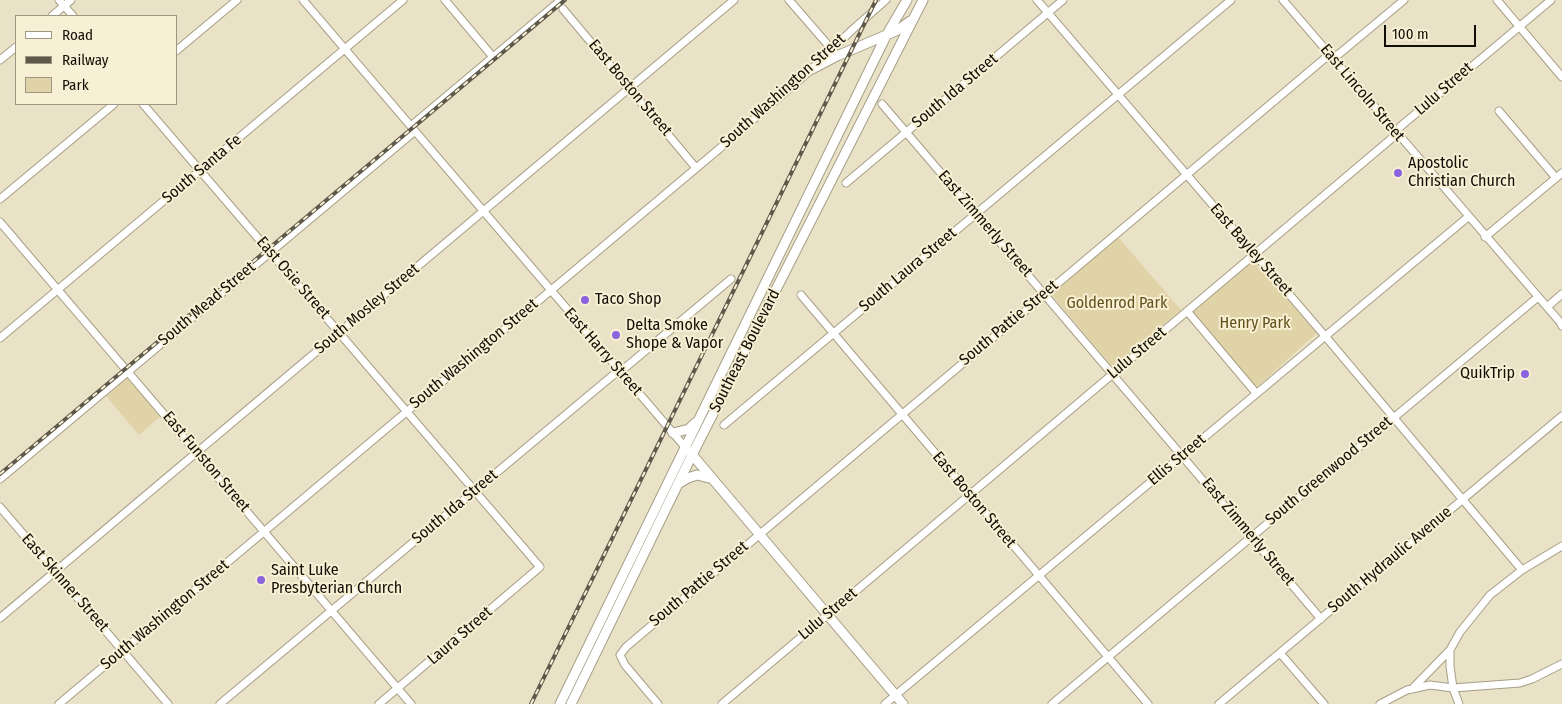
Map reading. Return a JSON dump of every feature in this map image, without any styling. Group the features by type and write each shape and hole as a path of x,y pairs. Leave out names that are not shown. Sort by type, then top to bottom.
{"main road":[{"name":"Southeast Boulevard","path":"560,704 886,36 907,0"},
{"name":"Southeast Boulevard","path":"571,704 692,455 923,0"},
{"path":"812,69 834,53 886,36 914,18"},
{"path":"673,433 689,429 699,419"},
{"name":"East Harry Street","path":"685,447 903,704"},
{"path":"678,484 688,478 697,476 713,480"}],"street":[{"path":"53,15 62,3 71,0"},
{"path":"178,49 237,0"},
{"name":"East Harry Street","path":"303,0 685,447"},
{"name":"South Santa Fe","path":"0,338 403,0"},
{"path":"445,0 493,57"},
{"name":"South Mosley Street","path":"0,618 734,0"},
{"path":"789,0 834,53"},
{"name":"South Washington Street","path":"834,53 869,14 886,0"},
{"name":"East Bayley Street","path":"1037,0 1325,336 1522,570"},
{"name":"South Ida Street","path":"846,183 1064,0"},
{"name":"South Laura Street","path":"724,425 1231,0"},
{"name":"East Lincoln Street","path":"1283,0 1561,324"},
{"name":"South Pattie Street","path":"658,704 625,665 620,655 626,647 1324,59 1339,54 1404,0"},
{"path":"1497,0 1562,77"},
{"name":"Lulu Street","path":"722,704 1186,311 1255,255 1391,139 1402,125 1551,0"},
{"name":"South Mead Street","path":"0,478 270,252 558,1"},
{"path":"62,3 72,15"},
{"name":"East Boston Street","path":"563,9 696,168"},
{"path":"0,60 15,48"},
{"name":"South Washington Street","path":"59,704 812,69"},
{"name":"East Zimmerly Street","path":"882,104 1320,619"},
{"path":"0,199 113,105"},
{"name":"East Osie Street","path":"144,105 540,567"},
{"path":"1486,237 1559,175 1498,111"},
{"name":"Ellis Street","path":"885,704 1468,216"},
{"name":"East Funston Street","path":"0,222 411,704"},
{"name":"South Ida Street","path":"220,704 731,279"},
{"path":"1547,307 1562,294"},
{"name":"East Boston Street","path":"801,295 1148,704"},
{"name":"South Greenwood Street","path":"1052,704 1538,297"},
{"path":"1186,311 1256,393"},
{"name":"South Hydraulic Avenue","path":"1219,704 1562,416"},
{"name":"East Skinner Street","path":"0,507 168,704"},
{"path":"1412,689 1450,650 1460,632 1490,595 1522,570 1562,546"},
{"name":"Laura Street","path":"380,704 540,567"},
{"path":"1450,650 1453,688 1460,704"},
{"path":"1280,653 1324,704"},
{"path":"1380,704 1402,692 1430,686 1453,688 1520,682 1532,679 1562,664"}],"green space":[{"name":"Goldenrod Park","path":"1118,237 1181,310 1114,366 1111,365 1052,295 1052,292"},
{"name":"Henry Park","path":"1253,261 1316,332 1259,385 1255,386 1193,312"},
{"path":"128,377 161,416 139,435 106,396"}],"railway":[{"path":"0,474 565,0"},
{"path":"531,704 876,0"}],"place":[{"name":"Apostolic Christian Church","path":"1398,173"},
{"name":"Taco Shop","path":"585,300"},
{"name":"Delta Smoke Shope & Vapor","path":"616,335"},
{"name":"QuikTrip","path":"1525,374"},
{"name":"Saint Luke Presbyterian Church","path":"261,580"}]}
